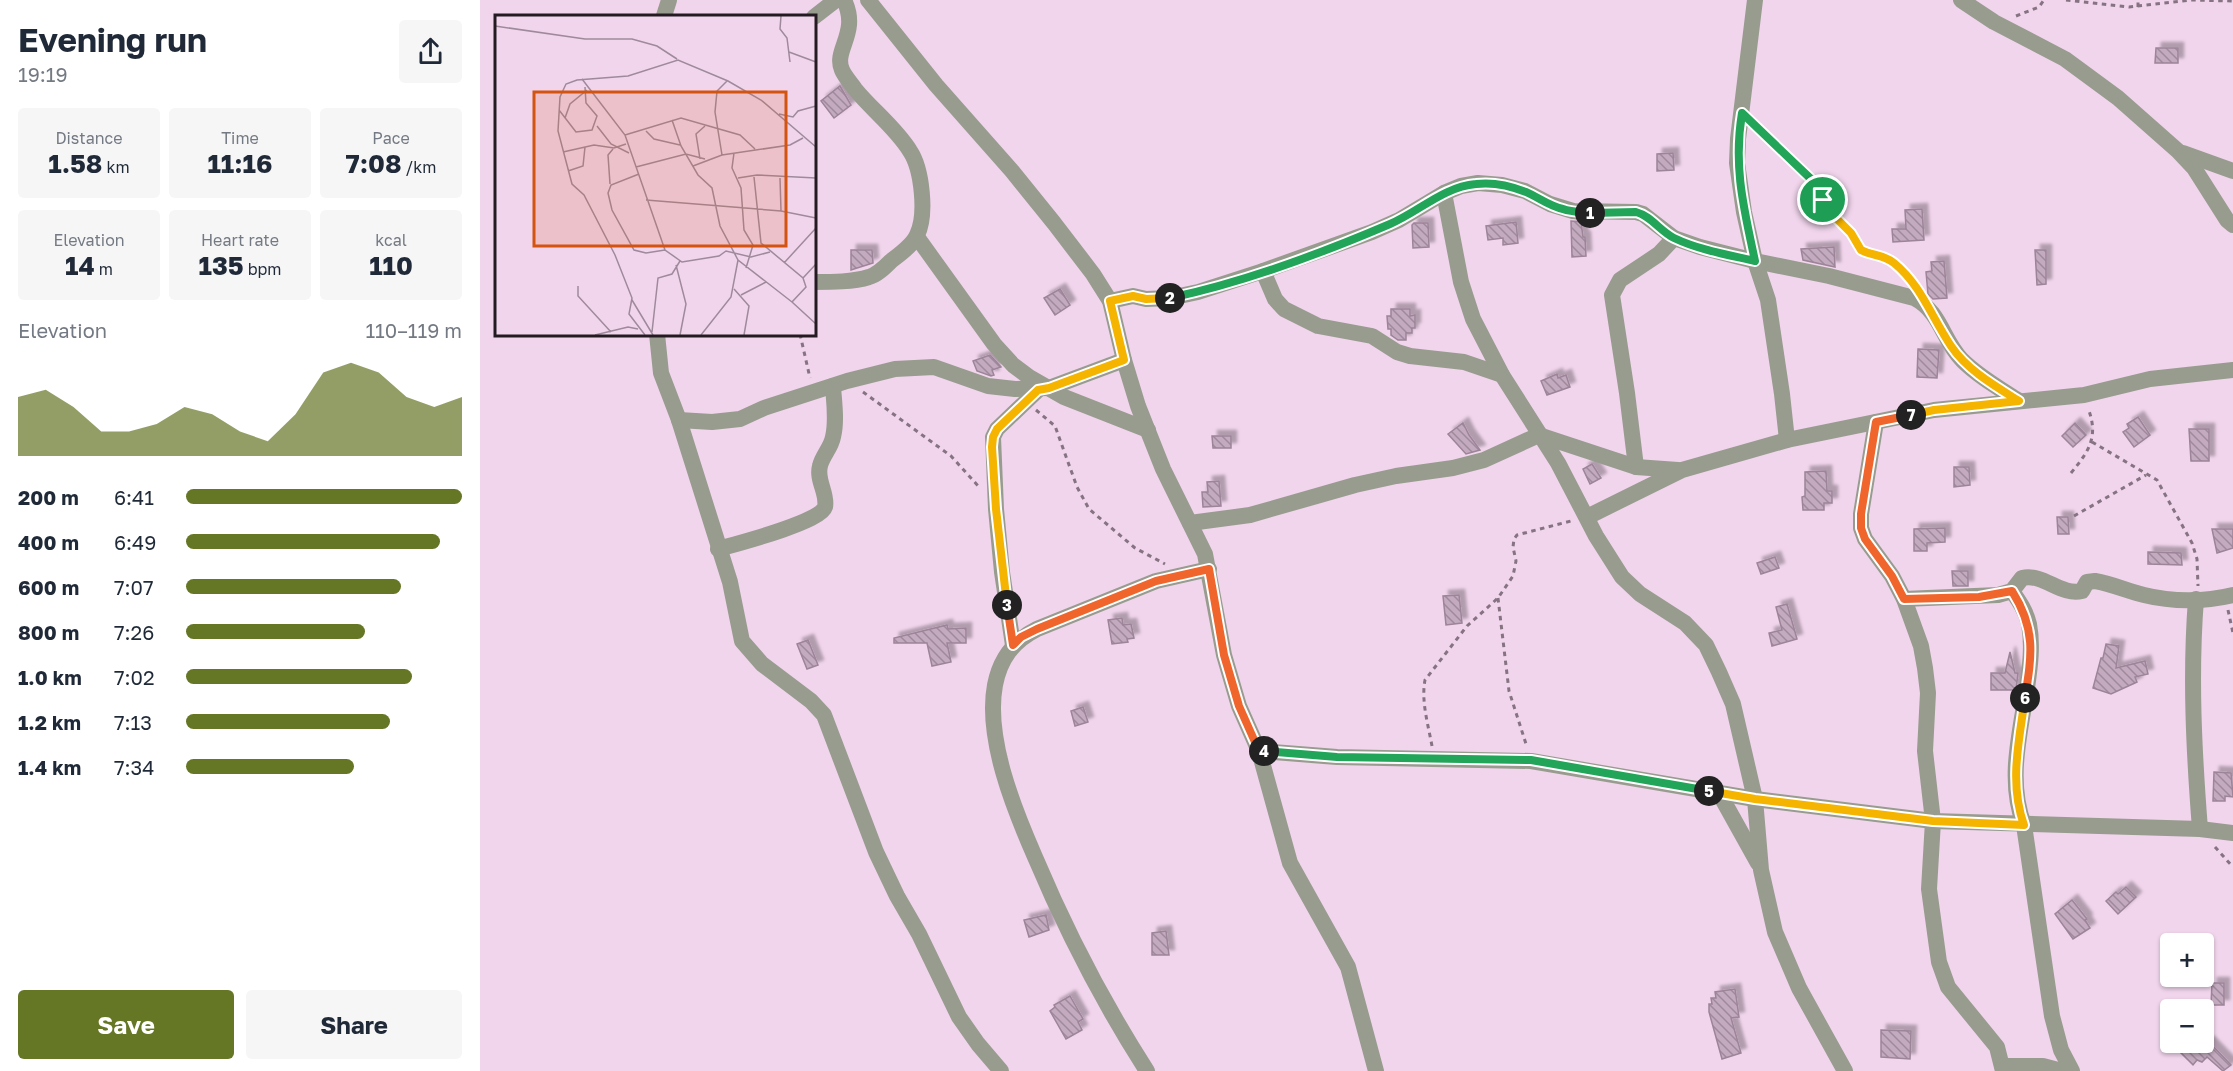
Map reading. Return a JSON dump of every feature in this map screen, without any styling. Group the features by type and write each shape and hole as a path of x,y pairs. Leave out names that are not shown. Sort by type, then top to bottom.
{"street":[{"path":"664,15 669,0"},
{"path":"815,15 836,0"},
{"path":"816,282 871,277 885,268 917,237 921,218 918,167 910,150 843,74 841,67 843,51 850,24 844,0"},
{"path":"868,0 936,86 1012,171 1054,223 1093,274 1110,301 1124,360 1148,430 1163,469 1205,554 1224,655 1239,706 1259,751 1290,863 1348,967 1376,1071"},
{"path":"1755,0 1738,139 1738,174 1755,261 1768,300 1786,440"},
{"path":"1961,0 1994,22 2065,59 2118,98 2178,150 2194,168 2227,220 2233,225"},
{"path":"2178,150 2233,171"},
{"path":"1110,301 1133,296 1146,299 1170,298 1197,292 1263,271 1399,220 1444,193 1478,183 1502,185 1525,191 1561,209 1589,213 1636,212 1643,214 1674,238 1700,247 1914,298 1926,304 1963,361 2019,401"},
{"path":"1444,193 1461,282 1473,319 1502,375 1558,463 1596,536 1622,577 1640,594 1685,624 1706,645 1733,704 1755,799 1761,870 1775,932 1799,988 1845,1071"},
{"path":"917,237 942,275 994,344 1013,365 1043,389 1148,430"},
{"path":"1636,467 1612,295 1620,280 1659,254 1674,238"},
{"path":"1263,271 1275,299 1284,309 1318,326 1372,336 1397,352 1410,356 1464,362 1502,375"},
{"path":"657,336 661,373 679,420 730,582 742,641 762,664 811,701 824,715 876,852 897,896 919,934 960,1017 978,1044 1001,1071"},
{"path":"1013,645 1002,572 993,437 997,429 1025,402 1043,389 1124,360"},
{"path":"679,420 729,421 840,383 895,369 934,368 950,371 988,386 1043,389"},
{"path":"1587,517 1682,470 1786,440 1934,410 2084,395 2150,379 2233,370"},
{"path":"718,549 789,528 820,514 825,508 819,469 833,436 840,383"},
{"path":"1876,422 1861,514 1861,528 1865,539 1892,576 1904,599 1921,646 1928,693 1925,751 1933,821 1929,889 1940,962 1948,987 1997,1047 2003,1069 2043,1066 2062,1071"},
{"path":"1190,523 1250,515 1355,485 1396,476 1453,468 1484,460 1539,435 1636,467 1682,470"},
{"path":"1147,1071 1090,977 1061,918 1020,823 1004,777 996,735 993,704 995,685 1002,662 1021,637 1156,581 1209,569"},
{"path":"1904,599 1979,597 2012,591 2022,578 2033,577 2070,591 2082,591 2088,582 2095,581 2145,595 2171,599 2230,596"},
{"path":"2012,591 2029,624 2031,647 2015,768 2018,809 2024,825 2052,1016 2061,1050 2072,1071"},
{"path":"2196,599 2193,699 2200,829"},
{"path":"1259,751 1337,757 1531,760 1755,799 1933,821 2200,829 2233,833"},
{"path":"1719,793 1761,870"}],"path":[{"path":"1994,22 2026,14 2039,7 2044,0"},
{"path":"2066,0 2106,6 2138,7 2191,0 2233,1"},
{"path":"2138,0 2138,7"},
{"path":"1742,113 1811,179 1831,213 1851,233 1858,247 1864,252 1880,255 1893,262 1911,279 1926,304"},
{"path":"800,336 810,376 809,394"},
{"path":"840,383 951,456 996,509"},
{"path":"2071,473 2092,442 2094,422 2084,395"},
{"path":"1025,402 1056,426 1077,487 1089,509 1135,548 1183,574"},
{"path":"2092,442 2157,480 2192,543 2197,559 2199,579 2196,599"},
{"path":"2074,516 2146,475"},
{"path":"1435,758 1424,703 1425,680 1467,626 1498,597 1516,570 1513,547 1517,535 1587,517"},
{"path":"2230,596 2233,633"},
{"path":"1498,597 1509,691 1531,760"},
{"path":"2200,829 2233,867"}],"building":[{"path":"2156,48 2178,48 2178,63 2155,63"},
{"path":"840,86 851,105 834,118 821,101"},
{"path":"1673,153 1674,170 1657,171 1657,154"},
{"path":"1922,209 1924,240 1893,242 1892,229 1906,229 1905,210"},
{"path":"1571,221 1581,222 1586,256 1572,257"},
{"path":"1516,222 1518,243 1503,245 1503,238 1488,240 1486,226"},
{"path":"1428,223 1429,247 1413,248 1412,225"},
{"path":"1834,247 1835,267 1803,260 1801,249"},
{"path":"851,250 872,250 873,263 851,270"},
{"path":"2035,250 2046,250 2046,284 2037,285"},
{"path":"1944,261 1947,298 1933,299 1928,294 1926,272 1932,271 1931,262"},
{"path":"1060,289 1070,305 1055,315 1044,298"},
{"path":"1391,309 1410,309 1410,316 1415,315 1415,328 1412,328 1412,333 1406,333 1406,340 1398,340 1391,335 1391,329 1388,329 1387,316 1391,316"},
{"path":"1918,349 1939,350 1937,378 1917,377"},
{"path":"990,355 1001,367 992,370 994,375 991,376 977,371 973,361"},
{"path":"1557,374 1558,378 1566,375 1570,387 1547,395 1541,381"},
{"path":"2138,417 2150,435 2134,447 2123,432 2129,428 2127,424"},
{"path":"1463,423 1480,450 1466,454 1448,434"},
{"path":"2075,423 2086,435 2073,447 2062,436"},
{"path":"2189,429 2209,429 2209,461 2191,461"},
{"path":"1212,436 1231,436 1231,448 1213,448"},
{"path":"1592,464 1601,478 1590,484 1583,469"},
{"path":"1954,467 1969,467 1970,485 1954,487"},
{"path":"1826,471 1827,491 1832,491 1832,503 1824,503 1824,510 1803,510 1805,472"},
{"path":"1219,481 1221,506 1203,507 1202,492 1208,492 1207,482"},
{"path":"2057,517 2068,517 2069,534 2058,534"},
{"path":"1945,528 1945,542 1927,543 1927,551 1914,551 1914,529"},
{"path":"2212,529 2233,529 2233,548 2217,553"},
{"path":"2148,552 2181,553 2182,565 2148,564"},
{"path":"1775,557 1779,568 1761,574 1757,563"},
{"path":"1952,571 1968,571 1968,586 1953,586"},
{"path":"1459,595 1462,623 1446,625 1443,596"},
{"path":"1787,604 1797,639 1772,646 1769,633 1782,630 1776,607"},
{"path":"1122,618 1123,625 1131,624 1134,638 1127,639 1128,642 1112,644 1108,620"},
{"path":"947,625 948,629 966,628 966,643 947,643 951,662 932,666 927,643 894,643 894,638"},
{"path":"808,640 818,665 807,669 797,644"},
{"path":"2106,644 2119,646 2116,668 2145,661 2148,674 2135,677 2137,682 2111,694 2093,688"},
{"path":"2010,652 2015,673 2018,673 2016,690 1991,690 1991,673 2005,673"},
{"path":"1083,707 1088,722 1075,726 1071,711"},
{"path":"2214,772 2231,773 2233,797 2225,796 2225,801 2213,801"},
{"path":"2126,887 2136,897 2118,914 2106,901"},
{"path":"2072,900 2087,919 2085,920 2090,928 2073,939 2055,914"},
{"path":"1046,915 1049,930 1029,937 1024,920"},
{"path":"1166,931 1169,955 1152,955 1152,933"},
{"path":"2214,983 2224,983 2224,1005 2214,1005 2214,999 2211,999"},
{"path":"1735,989 1739,1017 1731,1018 1741,1053 1722,1059 1709,1012 1709,1004 1712,1004 1711,998 1716,998 1715,992"},
{"path":"1070,996 1083,1019 1078,1022 1082,1030 1066,1039 1050,1011 1055,1007 1054,1005"},
{"path":"1881,1030 1911,1031 1910,1059 1881,1057"},
{"path":"2214,1047 2231,1065 2223,1071 2207,1057 2202,1062 2197,1060 2193,1065 2181,1053 2214,1053"}],"route":[{"path":"1742,113 1811,179 1823,200 1831,213 1851,233 1861,250 1880,255 1893,262 1911,279 1963,361 2019,401 1934,410 1876,422 1861,514 1861,528 1865,539 1892,576 1904,599 1979,597 2012,591 2023,609 2029,624 2031,647 2015,778 2018,809 2024,825 1933,821 1755,799 1531,760 1337,757 1259,751 1239,706 1224,655 1209,569 1156,581 1037,629 1021,637 1013,645 1002,572 993,437 997,429 1038,390 1124,360 1110,301 1127,296 1146,299 1170,298 1263,271 1372,232 1399,220 1444,193 1461,186 1478,183 1502,185 1525,191 1561,209 1589,213 1636,212 1643,214 1674,238 1755,261 1739,186 1737,163 1742,113"}]}
